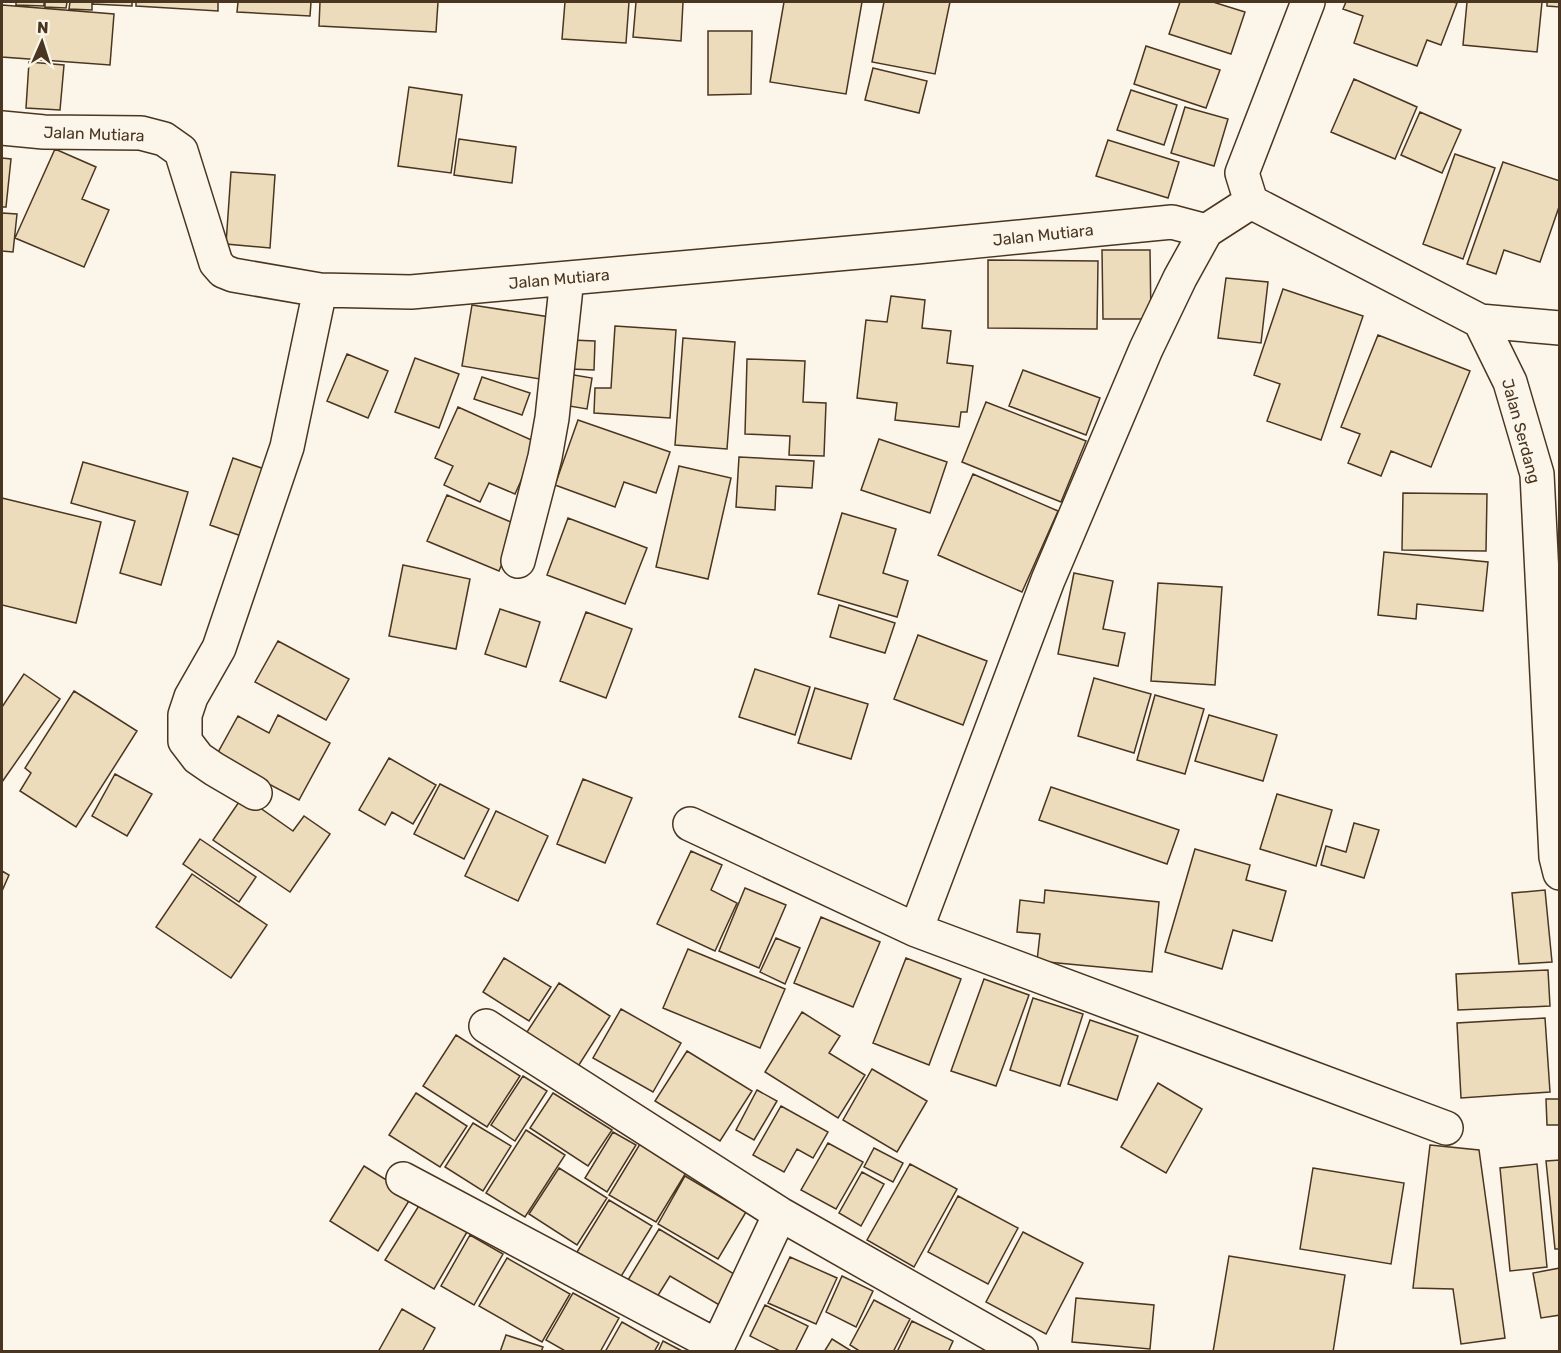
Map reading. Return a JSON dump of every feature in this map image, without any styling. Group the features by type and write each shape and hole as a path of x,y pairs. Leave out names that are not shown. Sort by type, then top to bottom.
{"street":[{"path":"1308,2 1242,173 1251,202 1480,321 1560,328"},
{"name":"Jalan Mutiara","path":"2,128 44,132 141,134 164,139 180,151 216,263 223,271 233,275 320,290 411,292 916,248 1172,222 1206,231"},
{"path":"916,930 1048,580 1146,349 1179,278 1206,231 1251,202"},
{"path":"518,561 545,456 552,418 567,278"},
{"path":"255,792 214,770 198,758 185,741 185,715 191,697 219,648 287,447 320,290"},
{"name":"Jalan Serdang","path":"1480,321 1510,382 1537,474 1558,862"},
{"path":"690,824 916,930 1446,1128"},
{"path":"486,1026 780,1214 1021,1351"},
{"path":"403,1179 716,1349 780,1214"}],"building":[{"path":"16,2 44,2 44,6 16,5"},
{"path":"45,2 67,2 66,8 45,7"},
{"path":"70,2 92,2 92,10 69,9"},
{"path":"93,2 132,2 132,6 93,4"},
{"path":"136,2 218,2 218,11 136,6"},
{"path":"238,2 311,2 310,16 237,12"},
{"path":"320,2 438,2 436,32 319,26"},
{"path":"565,2 629,2 626,43 562,39"},
{"path":"636,2 683,2 681,41 633,37"},
{"path":"784,2 862,2 846,94 770,82"},
{"path":"884,2 950,2 935,74 872,62"},
{"path":"1180,2 1213,2 1245,12 1231,54 1169,34"},
{"path":"1346,2 1457,3 1441,45 1427,40 1417,66 1354,43 1363,16 1343,9"},
{"path":"1467,2 1542,2 1537,52 1463,45"},
{"path":"1547,2 1560,2 1560,7 1547,6"},
{"path":"2,5 114,14 110,65 2,57"},
{"path":"708,31 752,31 751,94 708,95"},
{"path":"1146,46 1220,70 1206,108 1134,84"},
{"path":"29,62 64,65 60,110 26,108"},
{"path":"873,68 927,81 919,113 865,100"},
{"path":"1354,79 1417,107 1395,159 1331,132"},
{"path":"409,87 462,95 451,173 398,166"},
{"path":"1131,90 1177,105 1164,145 1117,130"},
{"path":"1185,107 1228,119 1214,166 1171,153"},
{"path":"1420,112 1461,130 1442,173 1401,155"},
{"path":"459,139 516,147 512,183 454,175"},
{"path":"1108,140 1179,162 1168,198 1096,176"},
{"path":"55,149 96,167 82,199 109,210 84,267 15,238"},
{"path":"1455,154 1495,168 1463,259 1423,244"},
{"path":"2,158 11,159 6,207 2,207"},
{"path":"1503,162 1560,181 1560,204 1540,262 1504,250 1496,274 1467,264"},
{"path":"231,172 275,175 270,248 226,244"},
{"path":"2,213 17,214 13,252 2,251"},
{"path":"1102,250 1150,250 1151,319 1103,319"},
{"path":"988,260 1098,261 1097,329 988,328"},
{"path":"1226,278 1268,282 1261,343 1218,338"},
{"path":"1283,289 1363,316 1321,440 1267,421 1280,384 1254,375"},
{"path":"891,296 925,300 922,328 951,331 947,363 973,366 967,412 961,412 959,427 895,420 897,403 857,398 866,320 887,322"},
{"path":"472,305 556,318 546,380 462,366"},
{"path":"615,326 676,330 670,418 594,413 595,388 611,388"},
{"path":"1378,335 1470,371 1431,467 1391,451 1381,476 1348,463 1360,434 1341,427"},
{"path":"683,338 735,342 727,449 675,445"},
{"path":"571,340 595,341 594,370 571,369"},
{"path":"347,354 388,371 368,418 327,401"},
{"path":"415,358 459,374 439,428 395,412"},
{"path":"747,359 805,361 803,402 826,403 824,456 789,455 790,436 745,434"},
{"path":"1023,370 1100,398 1086,435 1009,406"},
{"path":"568,374 592,378 587,409 563,405"},
{"path":"482,377 530,393 522,415 474,399"},
{"path":"986,402 1086,441 1061,502 962,462"},
{"path":"458,407 538,443 515,494 489,483 480,502 444,485 453,466 435,458"},
{"path":"578,420 670,452 656,493 624,482 615,507 555,485"},
{"path":"879,439 947,462 930,513 861,490"},
{"path":"739,457 814,461 812,488 776,486 775,510 736,507"},
{"path":"233,458 270,471 247,538 210,525"},
{"path":"83,462 188,492 161,585 120,573 135,521 71,503"},
{"path":"679,466 731,478 708,579 656,567"},
{"path":"973,474 1058,511 1022,592 938,555"},
{"path":"1403,493 1487,494 1486,551 1402,550"},
{"path":"447,495 518,525 499,571 427,541"},
{"path":"2,498 101,522 76,623 2,605"},
{"path":"842,513 896,529 883,573 908,581 897,617 818,594"},
{"path":"568,518 647,548 625,604 547,575"},
{"path":"1384,552 1488,562 1483,611 1417,604 1416,619 1378,615"},
{"path":"403,565 470,579 456,649 389,636"},
{"path":"1074,573 1113,581 1103,629 1125,633 1118,666 1058,654"},
{"path":"1158,583 1222,587 1215,685 1151,681"},
{"path":"839,605 895,623 885,653 830,637"},
{"path":"500,609 540,622 526,667 485,654"},
{"path":"586,612 632,629 606,698 560,681"},
{"path":"918,635 987,661 963,725 894,699"},
{"path":"278,641 349,679 326,720 255,682"},
{"path":"755,669 810,687 795,735 739,717"},
{"path":"24,674 60,699 2,782 2,707"},
{"path":"1094,678 1151,694 1134,753 1078,736"},
{"path":"815,688 868,704 851,759 798,743"},
{"path":"74,691 137,731 76,827 20,791 31,773 25,768"},
{"path":"1155,695 1204,709 1185,774 1137,760"},
{"path":"278,715 330,743 299,800 216,756 238,716 269,733"},
{"path":"1209,715 1277,735 1263,781 1195,761"},
{"path":"389,758 436,785 413,824 392,812 385,825 359,810"},
{"path":"115,774 152,794 127,836 92,816"},
{"path":"583,779 632,798 605,863 557,844"},
{"path":"440,784 489,809 464,859 414,834"},
{"path":"1051,787 1179,830 1167,864 1039,820"},
{"path":"1277,794 1332,810 1316,866 1260,849"},
{"path":"243,796 293,831 304,816 330,834 290,892 213,840"},
{"path":"496,811 548,836 518,901 465,876"},
{"path":"1354,823 1379,830 1364,878 1321,865 1326,846 1346,852"},
{"path":"200,839 256,877 239,902 183,864"},
{"path":"1195,849 1250,865 1246,880 1286,891 1272,941 1233,930 1222,969 1165,952"},
{"path":"691,851 722,865 711,890 737,903 715,951 657,924"},
{"path":"2,871 9,875 2,891"},
{"path":"192,874 267,925 231,978 156,927"},
{"path":"745,888 786,905 759,968 719,951"},
{"path":"1045,890 1159,902 1152,972 1037,961 1040,934 1017,932 1020,900 1044,903"},
{"path":"1545,890 1552,962 1519,964 1512,893"},
{"path":"821,917 880,942 853,1007 794,983"},
{"path":"776,938 800,948 785,984 760,972"},
{"path":"688,949 785,989 760,1048 663,1008"},
{"path":"504,958 551,987 529,1021 483,992"},
{"path":"906,958 961,979 929,1065 873,1043"},
{"path":"1548,970 1550,1006 1458,1010 1456,974"},
{"path":"984,979 1029,995 996,1086 951,1071"},
{"path":"559,983 610,1016 577,1068 525,1035"},
{"path":"1033,998 1083,1014 1060,1086 1010,1070"},
{"path":"621,1009 681,1043 653,1092 593,1058"},
{"path":"802,1012 840,1036 829,1053 865,1075 838,1118 765,1072"},
{"path":"1545,1018 1550,1092 1461,1098 1457,1023"},
{"path":"1090,1020 1138,1036 1117,1100 1068,1084"},
{"path":"456,1035 520,1076 487,1127 423,1086"},
{"path":"687,1051 752,1091 720,1141 655,1101"},
{"path":"872,1069 927,1101 897,1152 843,1120"},
{"path":"523,1076 547,1091 515,1141 491,1125"},
{"path":"1158,1083 1202,1109 1166,1173 1121,1147"},
{"path":"757,1090 777,1101 754,1140 736,1130"},
{"path":"416,1093 467,1126 440,1167 389,1135"},
{"path":"553,1093 612,1130 588,1166 530,1128"},
{"path":"1546,1099 1560,1099 1560,1125 1547,1125"},
{"path":"781,1106 828,1132 813,1158 797,1149 784,1172 753,1155"},
{"path":"473,1123 511,1146 483,1191 445,1167"},
{"path":"526,1130 565,1155 525,1217 486,1193"},
{"path":"613,1132 636,1145 607,1192 585,1178"},
{"path":"828,1143 863,1162 836,1209 801,1190"},
{"path":"640,1144 687,1171 656,1222 609,1195"},
{"path":"1430,1145 1479,1150 1505,1338 1461,1344 1453,1289 1413,1288"},
{"path":"874,1148 903,1163 893,1182 864,1167"},
{"path":"1560,1160 1560,1249 1555,1249 1546,1161"},
{"path":"910,1164 957,1189 914,1267 867,1240"},
{"path":"1537,1164 1547,1267 1510,1271 1500,1168"},
{"path":"364,1166 412,1196 378,1251 330,1221"},
{"path":"559,1168 607,1198 577,1245 529,1214"},
{"path":"1313,1168 1404,1183 1391,1264 1300,1249"},
{"path":"862,1172 884,1184 861,1226 839,1213"},
{"path":"685,1176 746,1212 718,1259 658,1224"},
{"path":"958,1196 1018,1228 988,1284 928,1252"},
{"path":"609,1200 652,1226 620,1278 577,1252"},
{"path":"420,1204 467,1232 434,1289 385,1260"},
{"path":"659,1229 739,1277 721,1306 670,1276 657,1297 628,1280"},
{"path":"1023,1232 1083,1263 1046,1334 986,1302"},
{"path":"470,1235 503,1254 474,1305 441,1286"},
{"path":"1229,1256 1345,1275 1333,1352 1213,1352"},
{"path":"790,1257 837,1278 816,1324 768,1303"},
{"path":"507,1258 570,1294 542,1342 479,1306"},
{"path":"1560,1268 1560,1315 1541,1318 1533,1273"},
{"path":"842,1276 873,1291 856,1327 826,1312"},
{"path":"573,1293 619,1318 600,1352 567,1352 546,1340"},
{"path":"1076,1298 1154,1305 1150,1349 1072,1342"},
{"path":"874,1300 910,1319 893,1352 861,1352 850,1345"},
{"path":"765,1305 808,1326 795,1352 782,1352 750,1336"},
{"path":"402,1309 435,1328 422,1352 378,1352"},
{"path":"912,1321 953,1341 948,1352 897,1352"},
{"path":"622,1322 659,1343 654,1352 605,1352"},
{"path":"506,1335 543,1347 541,1352 500,1352"},
{"path":"832,1339 853,1352 824,1352"},
{"path":"663,1341 684,1352 658,1352"}]}
